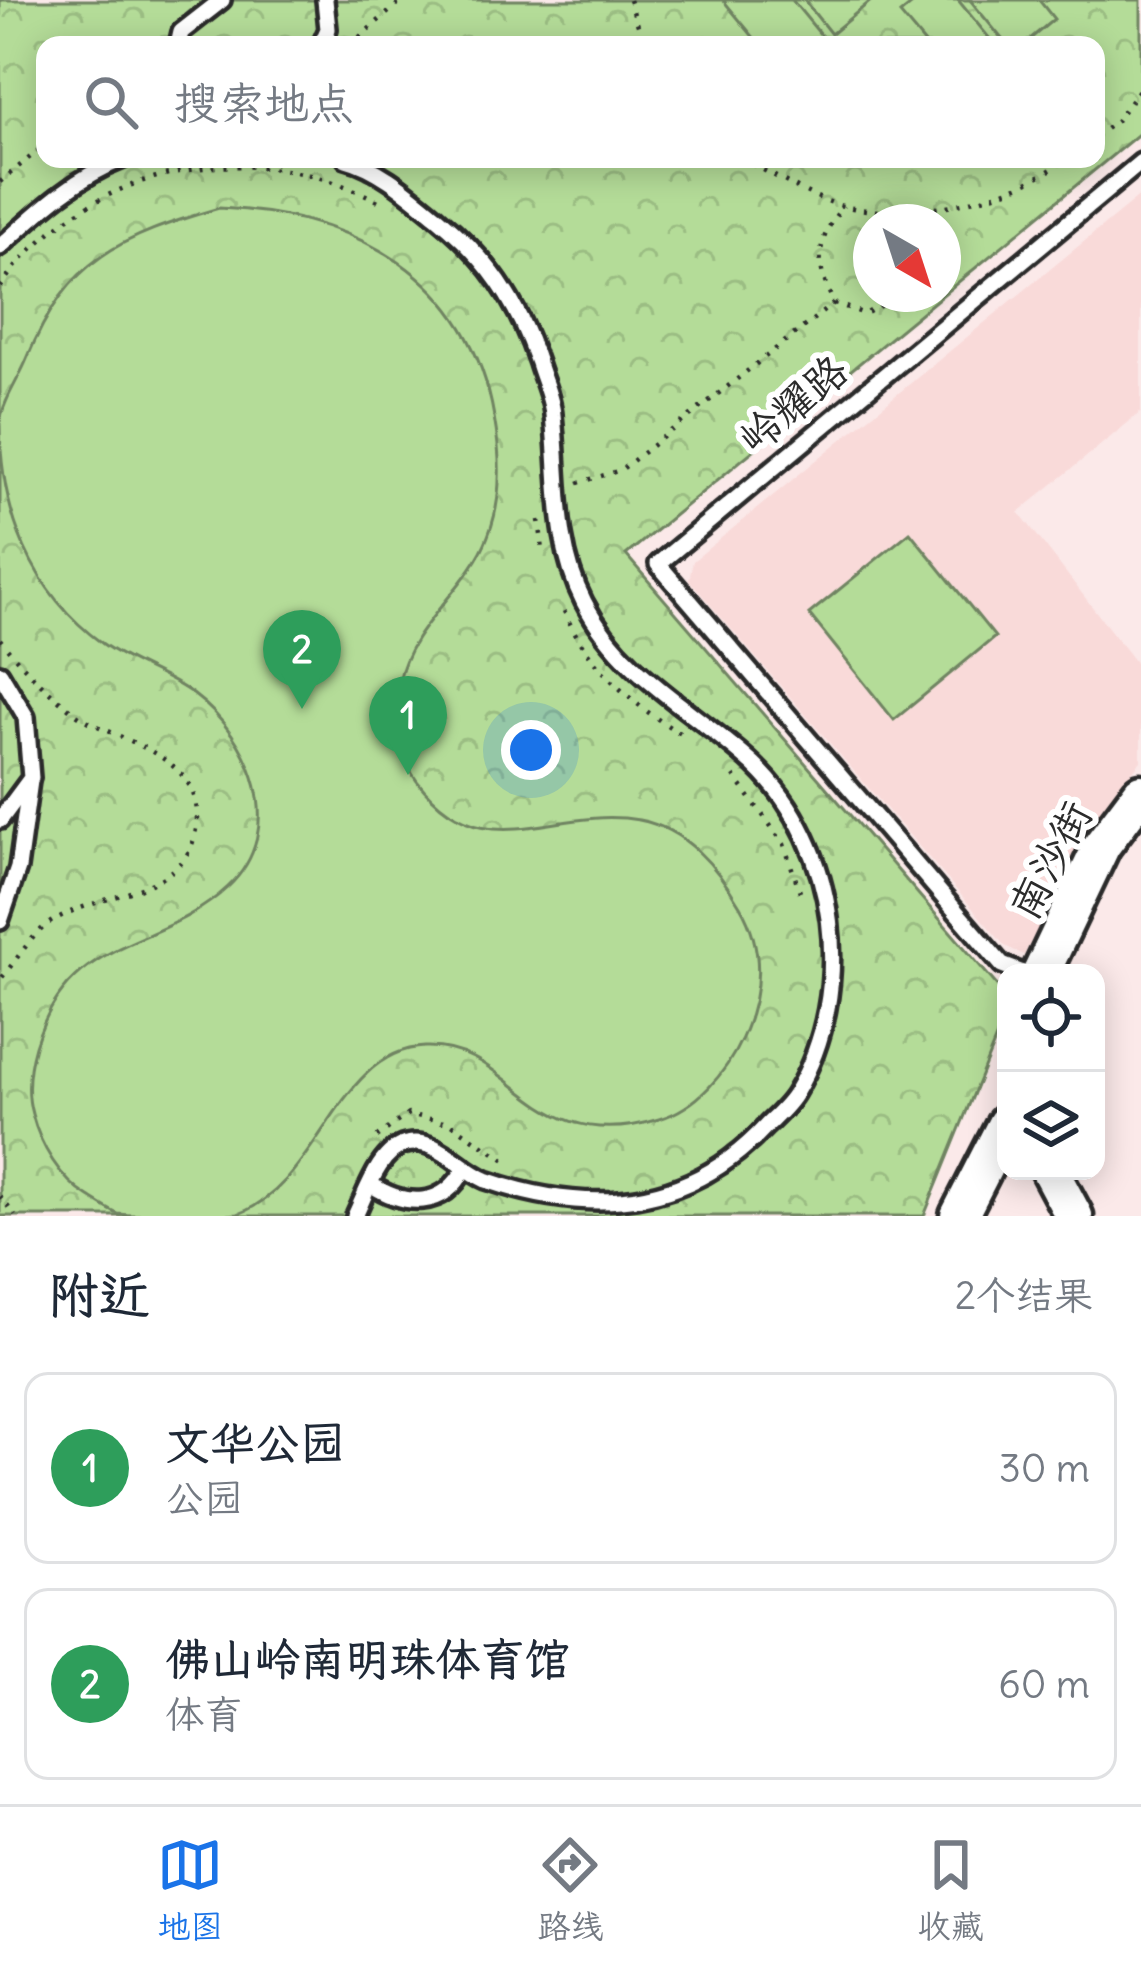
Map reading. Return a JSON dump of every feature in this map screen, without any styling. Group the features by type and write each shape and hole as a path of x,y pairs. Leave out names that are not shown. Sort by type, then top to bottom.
{"street":[{"name":"南沙街","path":"1046,964 1102,845 1141,793"},
{"path":"959,1216 997,1142"},
{"path":"1055,1180 1074,1216"}],"lane":[{"path":"181,36 222,0"},
{"path":"325,0 325,36"},
{"name":"岭耀路","path":"1001,964 658,564 1141,162"},
{"path":"0,248 42,208 101,168"},
{"path":"355,1216 384,1160 401,1145 428,1143 465,1168 548,1202 600,1207 676,1195 741,1153 796,1094 826,1018 833,934 802,831 776,787 651,686 584,602 555,486 553,411 521,312 482,253 400,187 363,168"},
{"path":"0,673 26,717 31,778 19,868 0,921"},
{"path":"0,820 31,778"},
{"path":"370,1184 404,1202 424,1202 445,1192 465,1168"}],"path":[{"path":"361,36 403,0"},
{"path":"629,0 642,36"},
{"path":"1105,129 1141,87"},
{"path":"0,182 36,152"},
{"path":"0,287 38,244 99,198 148,178 212,168"},
{"path":"296,168 384,203"},
{"path":"761,168 853,207"},
{"path":"946,204 976,201 1056,168"},
{"path":"834,303 817,256 823,232 843,206"},
{"path":"555,486 621,470 834,303"},
{"path":"834,303 853,310"},
{"path":"539,518 545,557"},
{"path":"560,598 585,650 623,693 690,740"},
{"path":"0,639 75,713 151,747 182,778 197,822 193,847 170,875 47,924 0,980"},
{"path":"727,768 784,844 805,907"},
{"path":"374,1143 408,1114 430,1116 521,1168"},
{"path":"0,1196 15,1216"}],"shaded area":[{"path":"1141,195 1141,412 1019,512 1141,670 1141,761 1095,819 1024,955 1005,946 689,580 693,561"}],"green space":[{"path":"0,0 1141,0 1141,132 1105,162 1105,36 36,36 36,168 1097,168 961,280 961,204 853,204 853,312 922,312 626,555 997,986 997,1036 924,1216 0,1216"},
{"path":"723,0 792,0 822,36 753,36"},
{"path":"804,0 872,0 831,34"},
{"path":"917,0 958,0 988,36 918,36 900,14"},
{"path":"970,0 1039,0 1054,19 1034,36 1000,36"},
{"path":"219,208 316,223 359,239 432,290 460,325 481,367 494,417 498,492 493,522 479,555 405,662 397,707 401,746 417,781 442,807 468,822 520,828 577,820 639,820 686,841 721,877 754,938 758,971 754,1004 728,1064 698,1098 673,1114 616,1127 581,1124 552,1113 482,1063 456,1051 425,1047 395,1054 370,1070 289,1176 266,1198 238,1214 118,1214 79,1190 60,1171 40,1138 29,1080 35,1046 51,1009 70,982 93,963 201,908 228,887 257,839 259,812 246,759 214,713 183,687 103,644 78,623 39,575 6,487 0,422 43,325 80,274 126,242"},
{"path":"910,532 995,637 894,720 809,614"}],"place":[{"name":"佛山岭南明珠体育馆","path":"302,709"},
{"name":"文华公园","path":"408,775"}]}
